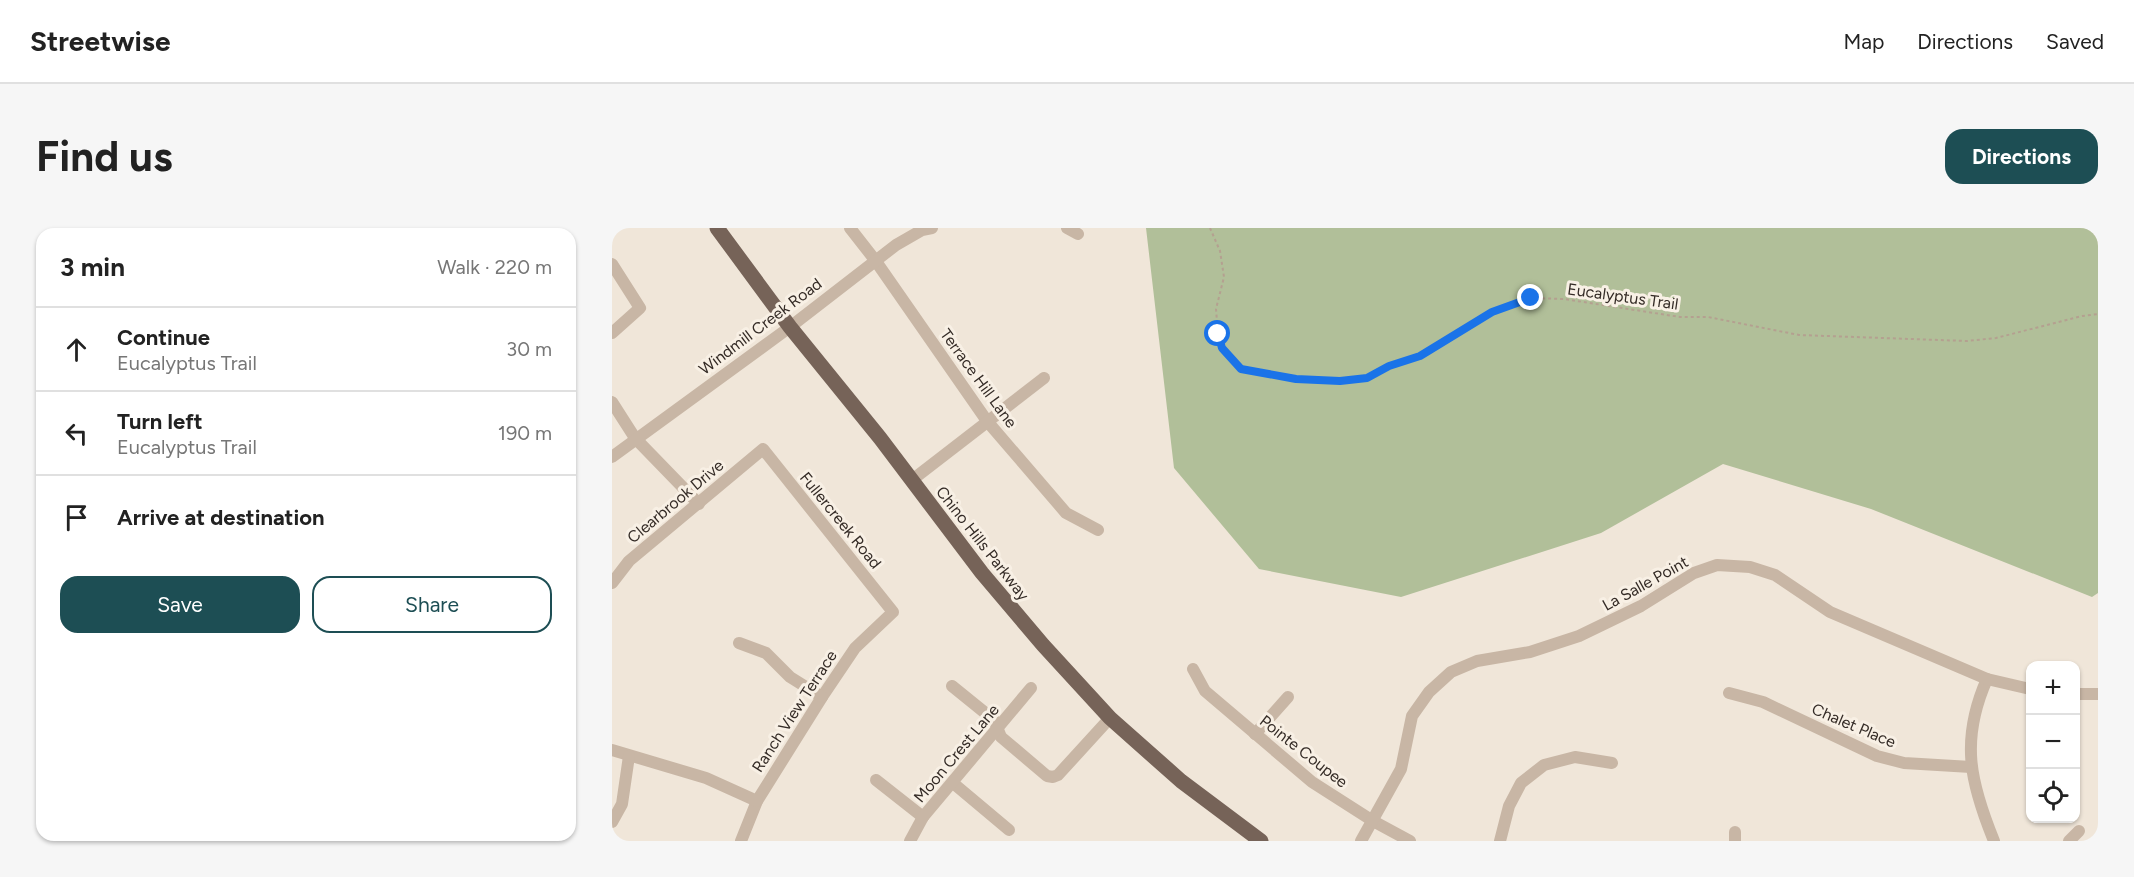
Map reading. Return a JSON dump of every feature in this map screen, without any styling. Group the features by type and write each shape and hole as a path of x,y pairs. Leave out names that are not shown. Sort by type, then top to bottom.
{"main road":[{"name":"Chino Hills Parkway","path":"717,228 790,327 1012,609 1110,718 1181,781 1261,841"}],"street":[{"name":"Terrace Hill Lane","path":"850,228 875,260 987,421 1066,513 1098,530"},
{"name":"Windmill Creek Road","path":"612,457 790,327 875,260 904,240 922,230 932,228"},
{"path":"612,264 640,308 612,333"},
{"path":"912,480 1044,378"},
{"path":"612,402 635,438 699,504"},
{"name":"Clearbrook Drive","path":"612,583 629,561 763,449"},
{"name":"Fullercreek Road","path":"763,449 893,612"},
{"name":"La Salle Point","path":"1361,841 1401,769 1412,717 1429,692 1451,672 1477,661 1530,652 1579,636 1641,606 1694,573 1717,565 1750,567 1775,575 1830,612 1987,679 2026,688"},
{"name":"Ranch View Terrace","path":"741,841 757,801 822,697 855,648 893,612"},
{"path":"739,643 766,653 790,677 822,697"},
{"name":"Pointe Coupee","path":"1193,669 1205,691 1312,782 1373,821 1410,841"},
{"path":"1987,679 1977,703 1971,735 1971,767 1981,809 1994,841"},
{"path":"952,686 994,720 1001,737 1047,776 1058,775 1110,718"},
{"name":"Moon Crest Lane","path":"910,841 923,817 1031,688"},
{"name":"Chalet Place","path":"1729,693 1763,702 1877,756 1904,763 1971,767"},
{"path":"2080,694 2098,694"},
{"path":"1255,734 1288,697"},
{"path":"612,750 706,778 757,801"},
{"path":"612,822 622,804 629,756"},
{"path":"1500,841 1509,806 1521,783 1545,765 1575,757 1612,763"},
{"path":"876,780 923,817"},
{"path":"953,783 1009,830"},
{"path":"2069,841 2079,831"}],"path":[{"name":"Eucalyptus Trail","path":"1210,228 1220,251 1224,277 1216,309 1218,334 1222,348 1241,369 1296,379 1340,381 1367,378 1389,366 1420,356 1492,312 1531,298 1564,299 1680,317 1708,317 1740,321 1799,335 1967,341 1996,338 2028,328 2098,314"}],"green space":[{"path":"1146,228 2098,228 2098,593 2092,597 1871,509 1723,464 1601,533 1401,597 1259,569 1174,468"}],"route":[{"path":"1218,334 1222,348 1241,369 1296,379 1340,381 1367,378 1389,366 1420,356 1492,312 1531,298"}]}
